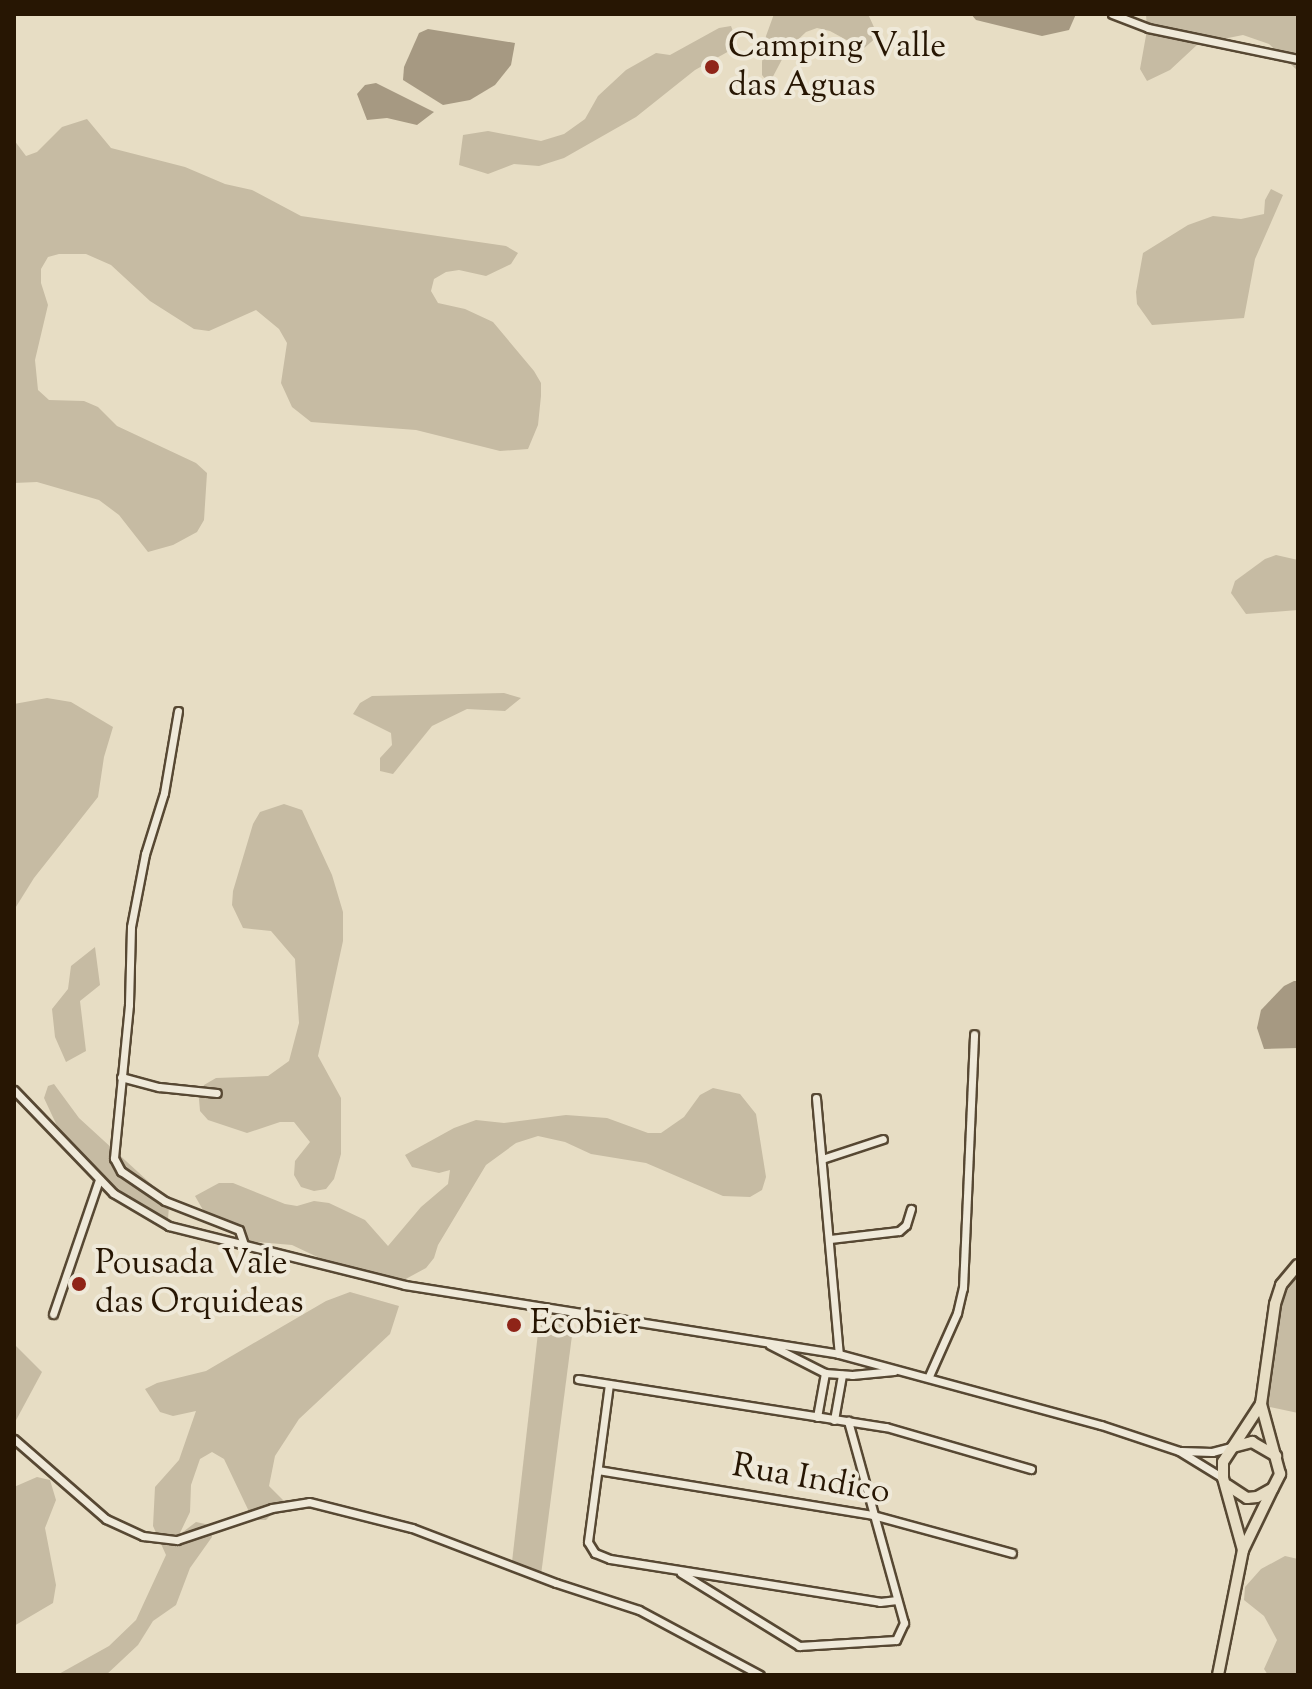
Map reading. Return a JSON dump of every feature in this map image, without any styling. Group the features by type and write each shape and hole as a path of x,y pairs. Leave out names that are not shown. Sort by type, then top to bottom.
{"main road":[{"path":"1218,1675 1243,1550 1280,1474 1261,1404 1275,1304 1281,1285 1298,1265"},
{"path":"1243,1550 1225,1482 1223,1462 1261,1404"},
{"path":"1231,1447 1252,1442 1277,1457"},
{"path":"1225,1482 1247,1498 1257,1497 1273,1488"}],"street":[{"path":"1112,14 1148,28 1298,59"},
{"path":"178,711 164,793 145,854 131,927 114,1158 121,1171 165,1201 236,1227 243,1234 245,1247"},
{"path":"929,1376 957,1313 963,1288 974,1034"},
{"path":"121,1077 159,1087 217,1093"},
{"path":"14,1090 99,1180 141,1213 169,1226 405,1285 839,1354 929,1376 1179,1451 1212,1452 1231,1447"},
{"path":"816,1098 839,1354"},
{"path":"822,1159 883,1139"},
{"path":"53,1314 99,1180"},
{"path":"830,1239 899,1231 906,1225 911,1209"},
{"path":"765,1342 825,1373 842,1375 899,1370"},
{"path":"817,1417 825,1373"},
{"path":"834,1420 842,1375"},
{"path":"578,1379 912,1433 1031,1469"},
{"path":"609,1384 590,1547 601,1557 880,1602 897,1600"},
{"path":"676,1569 791,1641 807,1647 896,1640 904,1623 848,1421"},
{"path":"14,1439 18,1448 106,1519 143,1536 177,1540 272,1508 309,1502 412,1528 556,1583 639,1610 760,1675"},
{"path":"1179,1451 1225,1482"},
{"name":"Rua Indico","path":"598,1470 873,1515 1012,1553"}],"shaded area":[{"path":"774,14 868,14 878,36 863,49 830,31 817,28 806,32 787,50 769,84 762,75 762,62 766,36"},
{"path":"971,14 1076,14 1069,30 1042,36 976,20"},
{"path":"1146,14 1298,14 1298,71 1269,44 1243,35 1198,44 1170,70 1147,81 1140,69 1147,30"},
{"path":"731,26 735,37 731,50 695,70 636,117 564,158 539,166 514,164 488,174 459,165 463,135 488,131 541,141 564,134 585,119 598,96 626,70 656,53 670,55 719,28"},
{"path":"428,29 515,43 511,65 495,85 470,100 443,105 403,80 404,67 419,33"},
{"path":"376,83 434,112 417,125 387,118 367,120 357,94 365,85"},
{"path":"87,119 111,148 185,167 225,184 252,190 301,216 506,246 518,253 511,264 486,276 459,270 446,272 434,279 431,291 438,303 465,309 493,322 534,371 541,383 541,396 538,425 528,449 500,451 416,430 311,422 292,407 281,383 287,343 279,329 256,310 209,331 194,329 150,301 111,265 86,254 59,254 48,257 41,269 41,283 48,305 35,360 38,390 49,400 84,401 98,407 117,426 196,463 207,473 204,520 197,532 173,545 148,552 119,515 99,500 37,482 14,483 14,140 26,156 37,152 62,127"},
{"path":"1271,189 1283,195 1255,259 1244,318 1152,325 1137,304 1143,253 1188,225 1213,216 1241,219 1264,214 1265,200"},
{"path":"1276,555 1298,560 1298,610 1246,614 1231,593 1235,581 1265,559"},
{"path":"504,693 521,698 505,711 467,709 432,726 393,774 380,771 380,758 392,745 391,733 353,714 360,703 372,696"},
{"path":"47,698 71,702 113,727 104,757 98,797 34,878 14,910 14,704"},
{"path":"284,804 302,810 332,875 343,912 343,941 318,1056 341,1098 341,1154 334,1179 326,1189 314,1191 301,1187 294,1175 295,1161 310,1142 294,1122 280,1122 247,1133 208,1120 200,1111 199,1099 204,1085 216,1078 268,1076 289,1061 299,1023 295,959 271,931 243,928 232,905 233,891 253,824 260,812"},
{"path":"95,947 100,985 80,1001 86,1051 66,1062 55,1037 52,1009 68,989 71,966"},
{"path":"1298,981 1298,1048 1264,1049 1257,1028 1261,1010 1284,986"},
{"path":"54,1084 79,1118 162,1194 169,1206 168,1219 144,1209 111,1183 58,1128 44,1098 48,1086"},
{"path":"713,1088 740,1094 756,1114 766,1177 762,1190 750,1197 723,1196 646,1163 591,1154 565,1142 538,1136 516,1143 486,1165 438,1245 434,1258 426,1268 402,1281 328,1262 292,1245 244,1241 207,1217 195,1196 219,1183 233,1183 285,1204 329,1203 365,1220 388,1246 421,1207 448,1184 450,1170 439,1173 412,1167 405,1155 454,1128 476,1120 504,1123 566,1115 607,1118 648,1133 661,1133 684,1117 700,1095"},
{"path":"1298,1276 1298,1413 1265,1406 1281,1299"},
{"path":"350,1292 399,1306 390,1334 299,1419 275,1456 269,1486 284,1501 266,1520 253,1520 224,1459 212,1452 200,1459 191,1485 190,1512 179,1535 196,1522 210,1525 212,1537 190,1568 176,1605 153,1621 138,1645 106,1675 57,1675 109,1646 136,1620 166,1555 153,1526 155,1487 179,1460 196,1411 173,1416 160,1412 145,1389 206,1371 326,1301"},
{"path":"540,1315 574,1320 541,1575 512,1562"},
{"path":"14,1344 42,1372 14,1424"},
{"path":"37,1477 50,1480 56,1500 45,1528 56,1585 53,1603 14,1626 14,1487"},
{"path":"1285,1556 1298,1559 1298,1675 1268,1675 1264,1669 1277,1640 1264,1616 1244,1600 1245,1587 1261,1569"}],"place":[{"name":"Camping Valle das Aguas","path":"712,67"},
{"name":"Pousada Vale das Orquideas","path":"79,1284"},
{"name":"Ecobier","path":"514,1325"}]}
